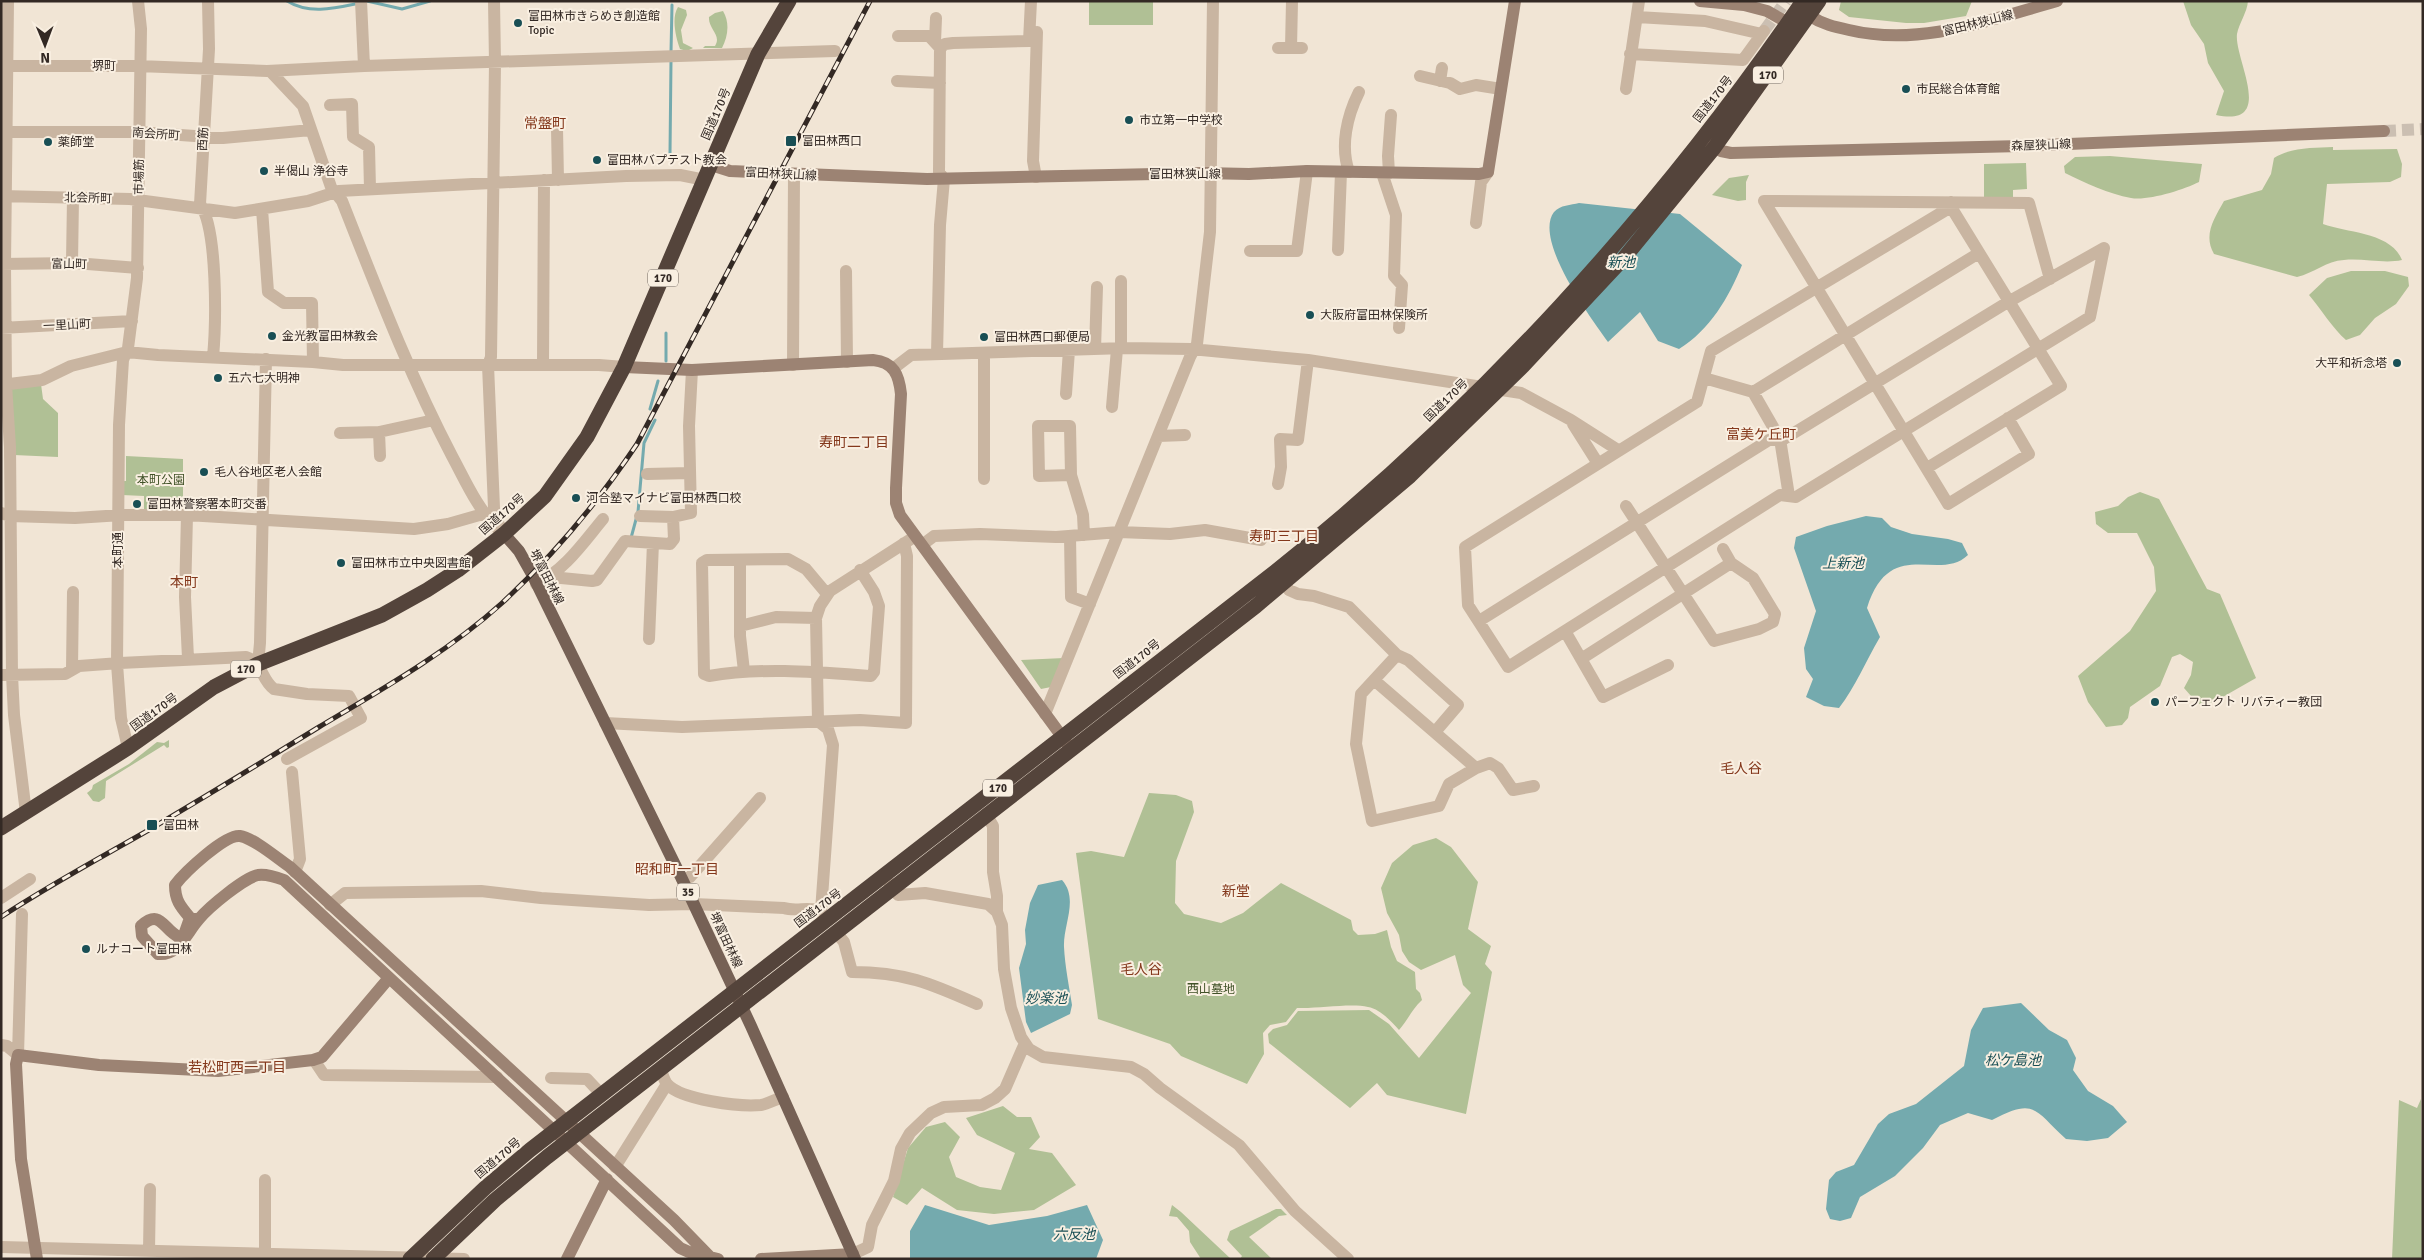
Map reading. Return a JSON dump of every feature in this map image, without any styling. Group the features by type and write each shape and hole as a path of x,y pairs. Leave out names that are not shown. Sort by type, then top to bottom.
{"highway":[{"name":"国道170号","path":"888,882 1062,737 1280,577 1410,476 1575,313 1651,225 1803,1"},
{"name":"国道170号","path":"411,1258 485,1188 560,1126 734,991 828,921 986,814 1071,749 1280,577 1480,388 1568,296 1636,218 1708,143 1810,16 1819,1"},
{"name":"国道170号","path":"1,828 128,748 214,687 258,664 387,612 458,570 504,534 545,496 587,437 624,367 758,54 789,2"},
{"name":"国道170号","path":"433,1258 496,1200 572,1137 741,1006 828,921"}],"main road":[{"name":"堺富田林線","path":"504,534 519,551 682,879 783,1096 854,1257"}],"street":[{"path":"8,1 5,66 3,264 4,385 10,447 6,515 6,675 14,715 26,813"},
{"name":"市場筋","path":"126,352 132,321 138,268 141,29 138,1"},
{"name":"西筋","path":"208,1 208,68 200,204 204,210 213,257 215,332 213,358"},
{"path":"361,1 364,66"},
{"path":"494,1 495,63 491,357 488,365 494,508 495,517 504,534"},
{"path":"789,2 801,1"},
{"path":"938,45 1030,41 1031,1"},
{"path":"1045,714 1197,344 1210,232 1213,1"},
{"path":"1290,48 1292,1"},
{"path":"1476,224 1481,182 1488,172 1515,1"},
{"path":"1626,89 1638,1"},
{"path":"1700,1 1722,2 1767,11 1788,23"},
{"name":"富田林狭山線","path":"1810,16 1825,24 1863,34 1894,36 1938,33 2057,1"},
{"path":"1630,54 1744,60 1763,32 1705,21 1637,17"},
{"path":"936,18 940,82 939,172 944,179 940,225 937,354"},
{"path":"1036,177 1033,161 1037,32"},
{"path":"898,36 929,36 938,45"},
{"name":"堺町","path":"5,66 141,66 270,71 364,66 835,51"},
{"path":"1440,81 1442,68"},
{"path":"270,71 303,106 334,192 342,200 408,365 434,420 483,514 504,534"},
{"path":"1420,76 1460,88 1476,85 1502,89"},
{"path":"897,81 940,82"},
{"path":"1338,250 1348,122 1352,106 1359,92"},
{"path":"330,105 352,99 353,138 369,147 370,189"},
{"path":"1391,115 1386,173 1396,215 1394,276 1402,285 1399,328"},
{"path":"557,128 558,180"},
{"name":"南会所町","path":"4,132 140,132 223,138 311,130"},
{"name":"森屋狭山線","path":"1708,143 1731,153 2022,146 2384,131"},
{"name":"富田林狭山線","path":"711,165 730,171 944,179 1307,171 1479,174 1488,172"},
{"path":"1250,251 1297,251 1300,211 1307,171"},
{"path":"793,365 794,174"},
{"name":"北会所町","path":"4,196 139,200 235,213 308,201 334,192 370,189 680,175 705,180"},
{"path":"543,365 544,180"},
{"path":"72,263 73,198"},
{"path":"2008,418 2029,454 1948,504 1764,201 1951,205 2028,203 2050,279"},
{"path":"1927,468 2061,386 1951,205"},
{"path":"1479,621 1769,440 1780,440 2010,301 2104,248 2090,317 1796,497 1780,495 1508,667 1468,605 1464,548 1597,462 1697,402 1711,350 1951,205"},
{"path":"262,209 268,292 284,303 312,303 313,362"},
{"path":"1753,392 1979,253"},
{"name":"富山町","path":"3,264 72,263 138,268"},
{"path":"846,271 847,362"},
{"path":"1112,407 1119,349 1121,281"},
{"path":"1096,349 1097,287"},
{"name":"一里山町","path":"4,328 132,321"},
{"path":"894,368 912,355 1096,349 1194,349 1308,360 1521,394 1571,420 1618,450"},
{"path":"1066,394 1069,350"},
{"path":"4,385 42,380 72,366 126,352 343,365 599,365 662,370 883,361 894,368 900,381 896,503 900,515 1071,749"},
{"name":"本町通","path":"126,352 123,360 119,425 117,664 121,718 128,748"},
{"path":"984,352 982,380 984,479"},
{"path":"258,664 260,650 266,359"},
{"path":"1278,484 1281,467 1280,439 1298,440 1308,360"},
{"path":"640,516 673,517 691,513 689,426 692,370"},
{"path":"1704,378 1753,392 1780,440 1789,496"},
{"path":"340,433 379,432 434,420"},
{"path":"1571,420 1597,462"},
{"path":"1071,475 1039,476 1038,426 1070,426 1071,475 1083,515 1084,535"},
{"path":"379,432 380,456"},
{"path":"1158,436 1185,435"},
{"path":"647,474 690,473"},
{"path":"1626,506 1714,642 1759,629 1773,622 1775,614 1758,585 1747,572 1731,563 1723,549"},
{"path":"6,515 75,518 187,515 414,529 448,524 483,514"},
{"path":"187,515 185,597 188,658"},
{"path":"551,577 597,580 628,541 670,544 674,540 673,517"},
{"path":"536,584 551,577 566,564 603,519"},
{"path":"828,921 833,745 828,729 818,721 816,618 827,594 839,583 904,543 934,536 1070,536 1119,532 1170,534 1206,530 1260,540"},
{"path":"1070,536 1071,597 1090,604"},
{"path":"605,723 682,727 732,727 818,721 878,720 906,723 907,556 904,543"},
{"path":"649,639 653,544"},
{"path":"827,594 806,569 794,561 781,558 707,560 702,563 704,674 709,676 744,671 816,672 871,676 874,672 879,606 876,596 860,570"},
{"path":"740,560 740,626 744,671"},
{"path":"1581,659 1731,563"},
{"path":"1280,577 1289,590 1349,608 1397,655 1408,660 1458,705 1435,732"},
{"path":"72,669 73,592"},
{"path":"740,626 776,616 816,618"},
{"path":"1565,631 1603,697 1668,665"},
{"path":"1397,655 1361,694 1356,744 1372,821 1439,806 1449,784 1476,768 1490,763 1498,768 1512,790 1534,786"},
{"path":"6,675 65,674 79,666 188,658 246,657 258,664 270,686 274,689 307,694 350,696 361,718 287,759"},
{"path":"1374,680 1476,768"},
{"path":"292,772 300,859 295,872"},
{"path":"682,879 690,877 760,798"},
{"path":"986,814 993,826 993,872 997,896 996,912"},
{"path":"195,919 175,899 175,885 185,872 230,838 239,836 253,842 295,872 560,1126 572,1137 614,1167 714,1258"},
{"path":"195,919 188,936 172,952 158,954 142,936 141,926 155,918 161,921 173,934 180,937 184,936 195,919 248,878 259,875 273,876 284,880 497,1077 560,1126"},
{"path":"1,898 30,879"},
{"path":"888,882 898,895 925,893 988,904 996,912 1002,925 1004,969 1011,1008 1029,1049 1043,1057 1131,1067 1144,1074 1160,1088 1239,1144 1294,1211 1348,1259"},
{"path":"330,905 345,893 481,891 541,898 649,905 693,904 784,908 791,910 809,908 828,921 844,942 852,972 915,978 977,1004"},
{"path":"22,914 18,1055 16,1064 21,1159 37,1253"},
{"path":"1,1045 7,1046 18,1055 99,1065 218,1071 314,1060 322,1057 389,978"},
{"path":"761,1259 854,1257 868,1247 872,1226 894,1182 901,1149 910,1133 931,1113 944,1107 982,1105 995,1098 1005,1089 1025,1043"},
{"path":"314,1060 324,1075 497,1077"},
{"path":"661,1069 667,1084 680,1092 739,1106 763,1104 783,1096"},
{"path":"551,1078 587,1079 601,1094"},
{"path":"614,1167 667,1084"},
{"path":"572,1137 607,1179 680,1248 714,1258"},
{"path":"567,1259 607,1179"},
{"path":"265,1180 265,1254"},
{"path":"150,1189 150,1251"},
{"path":"1,1247 37,1253 150,1251 265,1254 280,1257 464,1259"},
{"path":"687,1259 714,1258"}],"green space":[{"path":"1089,1 1153,1 1153,25 1089,25"},
{"path":"1841,1 1972,1 1966,16 1924,23 1906,23 1849,17 1839,10"},
{"path":"2183,1 2248,1 2237,34 2248,89 2249,102 2245,111 2234,116 2216,115 2224,91 2208,63 2204,44 2191,25"},
{"path":"678,7 686,10 687,15 681,30 683,43 693,48 687,51 680,49 676,34 675,17"},
{"path":"723,11 727,20 727,30 722,48 703,48 705,46 715,46 717,39 709,17"},
{"path":"2333,147 2333,150 2397,149 2402,164 2401,177 2390,182 2327,184 2323,224 2378,239 2396,251 2402,260 2338,261 2297,277 2214,254 2210,240 2211,227 2224,201 2262,190 2271,174 2274,158 2281,154 2303,149"},
{"path":"2110,156 2202,164 2199,182 2165,194 2138,199 2106,191 2065,173 2064,166 2075,157"},
{"path":"2026,163 2027,189 2013,190 2013,197 1984,197 1984,164"},
{"path":"1749,175 1746,182 1746,200 1738,201 1712,195 1729,178"},
{"path":"2351,271 2385,271 2408,277 2409,286 2396,304 2375,318 2360,335 2346,340 2309,295 2327,278"},
{"path":"41,384 43,399 58,413 58,457 14,455 10,387"},
{"name":"本町公園","path":"126,456 183,459 183,507 178,511 144,510 144,496 122,495 122,481 126,481"},
{"path":"2140,492 2159,499 2207,589 2220,594 2256,678 2214,702 2198,704 2184,688 2191,675 2193,662 2180,654 2172,657 2160,686 2130,707 2128,718 2122,725 2106,727 2088,702 2078,676 2130,631 2156,591 2154,567 2137,533 2108,533 2096,524 2095,512 2118,506 2128,497"},
{"path":"1064,658 1051,687 1041,689 1021,660"},
{"path":"169,740 169,747 167,748 164,745 106,781 105,798 99,802 93,801 87,793 92,789 93,785 129,764 157,742 164,743"},
{"name":"西山墓地","path":"1149,793 1176,795 1192,801 1194,812 1176,861 1175,903 1184,914 1221,923 1243,913 1281,883 1351,920 1353,930 1358,935 1375,934 1387,930 1397,961 1415,972 1416,989 1420,993 1422,1000 1399,1030 1381,1013 1368,1007 1297,1008 1286,1022 1270,1025 1263,1033 1264,1054 1247,1084 1181,1056 1170,1044 1098,1019 1076,853 1091,851 1124,857"},
{"path":"1436,838 1451,847 1478,882 1468,929 1491,946 1485,964 1492,972 1466,1114 1387,1095 1377,1083 1350,1108 1269,1043 1268,1034 1273,1029 1287,1025 1298,1011 1369,1010 1389,1024 1419,1058 1471,993 1463,985 1455,955 1421,970 1409,962 1402,951 1399,935 1387,913 1381,888 1392,863 1413,845"},
{"path":"2421,1099 2423,1259 2392,1259 2399,1100 2417,1108"},
{"path":"1003,1106 1017,1117 1031,1117 1040,1137 1029,1149 1052,1153 1076,1185 1034,1210 994,1214 957,1210 922,1188 907,1205 893,1197 908,1148 926,1127 945,1122 960,1137 949,1157 956,1177 980,1187 1001,1190 1015,1153 977,1135 966,1118"},
{"path":"1172,1205 1231,1259 1201,1259 1190,1242 1189,1231 1177,1217 1169,1216"},
{"path":"1276,1209 1281,1209 1287,1215 1279,1216 1249,1237 1272,1259 1240,1259 1242,1256 1227,1240 1230,1231"}],"water":[{"name":"新池","path":"1579,203 1680,214 1742,265 1725,301 1709,323 1690,341 1679,349 1658,341 1640,312 1608,342 1578,298 1557,259 1551,241 1550,225 1554,212 1562,207"},
{"name":"上新池","path":"1866,516 1882,518 1891,527 1912,534 1962,543 1968,555 1956,562 1943,565 1901,567 1888,573 1877,586 1867,608 1880,637 1839,708 1824,706 1806,697 1813,679 1806,669 1804,648 1816,611 1794,548 1796,537 1827,526"},
{"name":"妙楽池","path":"1062,880 1067,887 1070,904 1064,947 1072,1005 1070,1014 1031,1033 1026,1022 1019,968 1026,944 1025,930 1030,903 1038,885"},
{"name":"松ケ島池","path":"2021,1003 2049,1030 2067,1040 2076,1058 2073,1070 2088,1091 2113,1106 2127,1122 2108,1138 2087,1141 2066,1139 2040,1114 2026,1108 2006,1113 1992,1120 1968,1113 1940,1125 1923,1148 1895,1176 1860,1197 1851,1218 1840,1221 1830,1219 1826,1209 1829,1180 1836,1172 1854,1165 1878,1124 1889,1114 1916,1104 1964,1066 1971,1030 1983,1008"},
{"name":"六反池","path":"925,1205 989,1225 1047,1216 1087,1205 1103,1240 1096,1259 910,1259 910,1231"}],"waterway":[{"path":"287,1 303,8 312,9 329,9 355,4"},
{"path":"367,1 402,9 430,1"},
{"path":"671,52 672,5"},
{"path":"670,153 671,61"},
{"path":"666,333 666,361"},
{"path":"650,409 658,381"},
{"path":"631,538 638,512 644,443 655,420"}],"tunnel":[{"path":"1764,31 1786,1"},
{"path":"2384,131 2423,129"}],"railway":[{"path":"1,917 414,670 481,621 540,566 607,487 637,444 870,1"}],"place":[{"name":"富田林市きらめき創造館 Topic","path":"518,23"},
{"name":"市民総合体育館","path":"1906,89"},
{"name":"市立第一中学校","path":"1129,120"},
{"name":"富田林西口","path":"791,141"},
{"name":"薬師堂","path":"48,142"},
{"name":"富田林バプテスト教会","path":"597,160"},
{"name":"半偈山 浄谷寺","path":"264,171"},
{"name":"大阪府富田林保険所","path":"1310,315"},
{"name":"金光教富田林教会","path":"272,336"},
{"name":"富田林西口郵便局","path":"984,337"},
{"name":"大平和祈念塔","path":"2397,363"},
{"name":"五六七大明神","path":"218,378"},
{"name":"毛人谷地区老人会館","path":"204,472"},
{"name":"河合塾マイナビ富田林西口校","path":"576,498"},
{"name":"富田林警察署本町交番","path":"137,504"},
{"name":"富田林市立中央図書館","path":"341,563"},
{"name":"パーフェクト リバティー教団","path":"2155,702"},
{"name":"富田林","path":"152,825"},
{"name":"ルナコート富田林","path":"86,949"}],"district":[{"name":"常盤町","path":"545,123"},
{"name":"富美ケ丘町","path":"1761,434"},
{"name":"寿町二丁目","path":"854,442"},
{"name":"寿町三丁目","path":"1284,536"},
{"name":"本町","path":"184,582"},
{"name":"毛人谷","path":"1741,768"},
{"name":"昭和町一丁目","path":"677,869"},
{"name":"新堂","path":"1236,891"},
{"name":"毛人谷","path":"1141,969"},
{"name":"若松町西一丁目","path":"237,1067"}]}
